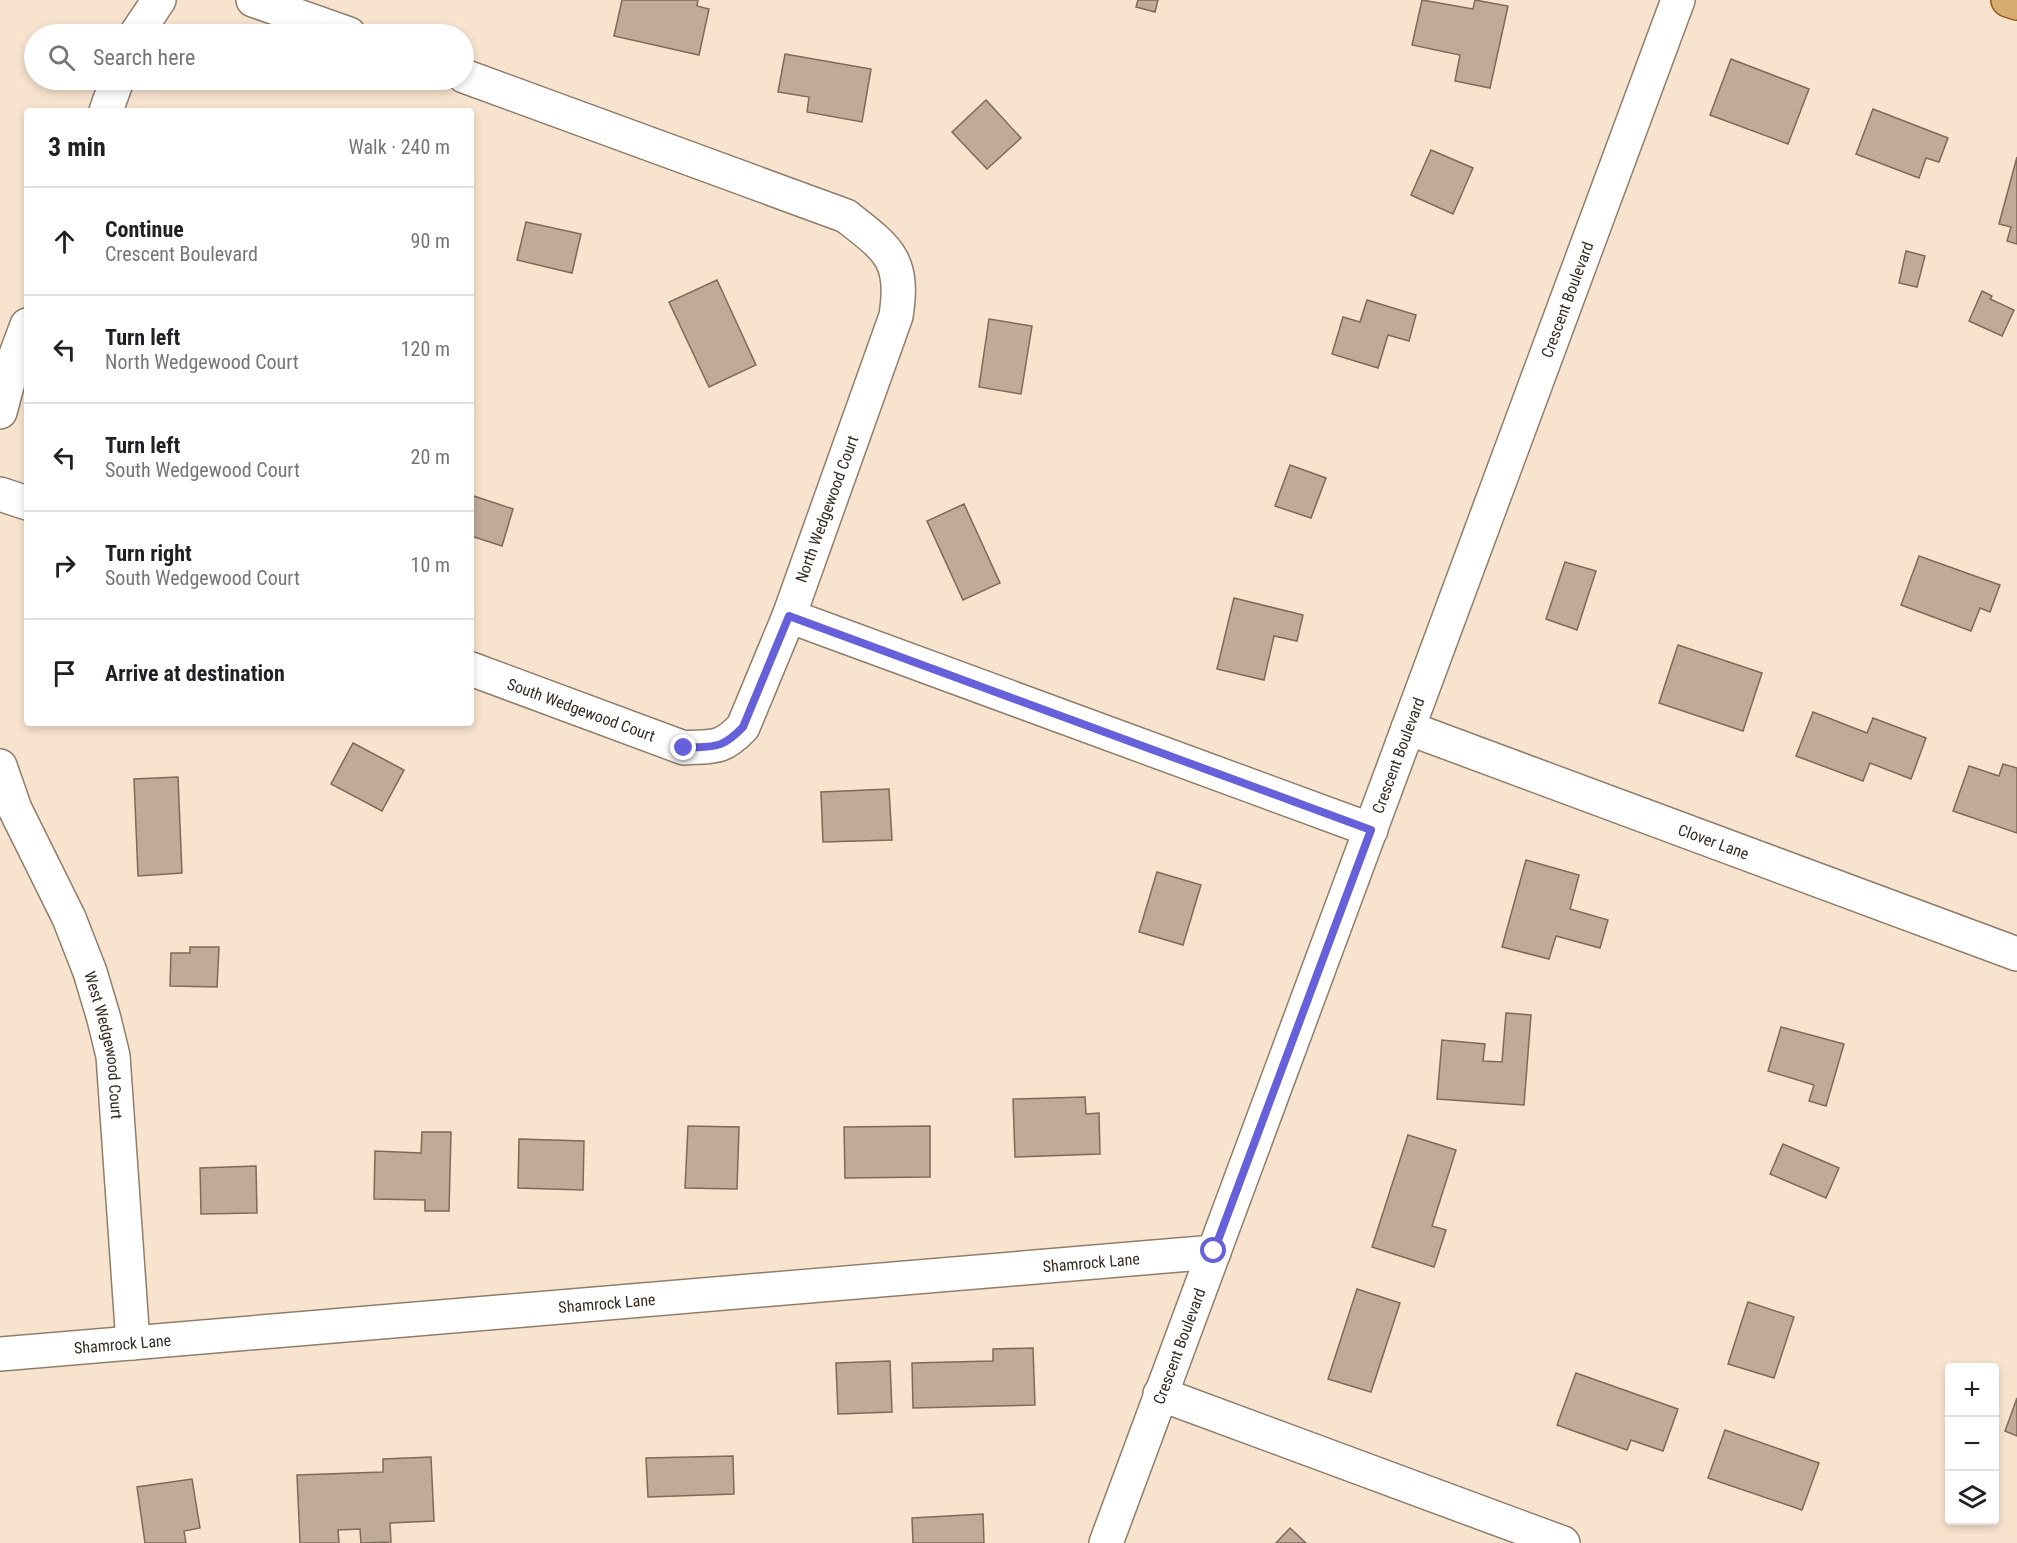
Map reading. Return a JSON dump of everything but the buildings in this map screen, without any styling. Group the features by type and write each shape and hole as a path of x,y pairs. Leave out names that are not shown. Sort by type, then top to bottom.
{"main road":[{"path":"2008,0 2017,3"}],"street":[{"path":"143,24 159,0"},
{"path":"253,0 321,24"},
{"name":"Crescent Boulevard","path":"1106,1543 1678,0"},
{"name":"North Wedgewood Court","path":"474,80 846,216 889,253 897,273 900,291 896,316 789,616"},
{"path":"107,108 113,90"},
{"path":"0,412 14,360 24,334"},
{"path":"0,494 24,502"},
{"path":"789,616 1371,830"},
{"name":"South Wedgewood Court","path":"474,670 684,748 721,746 743,727 789,616"},
{"name":"Clover Lane","path":"1408,729 2017,954"},
{"name":"West Wedgewood Court","path":"0,766 7,814 69,918 90,972 113,1056 133,1343"},
{"name":"Shamrock Lane","path":"0,1354 1214,1251"},
{"path":"1160,1394 1563,1543"}],"route":[{"path":"684,748 721,746 743,727 789,616 1371,830 1214,1251"}]}
